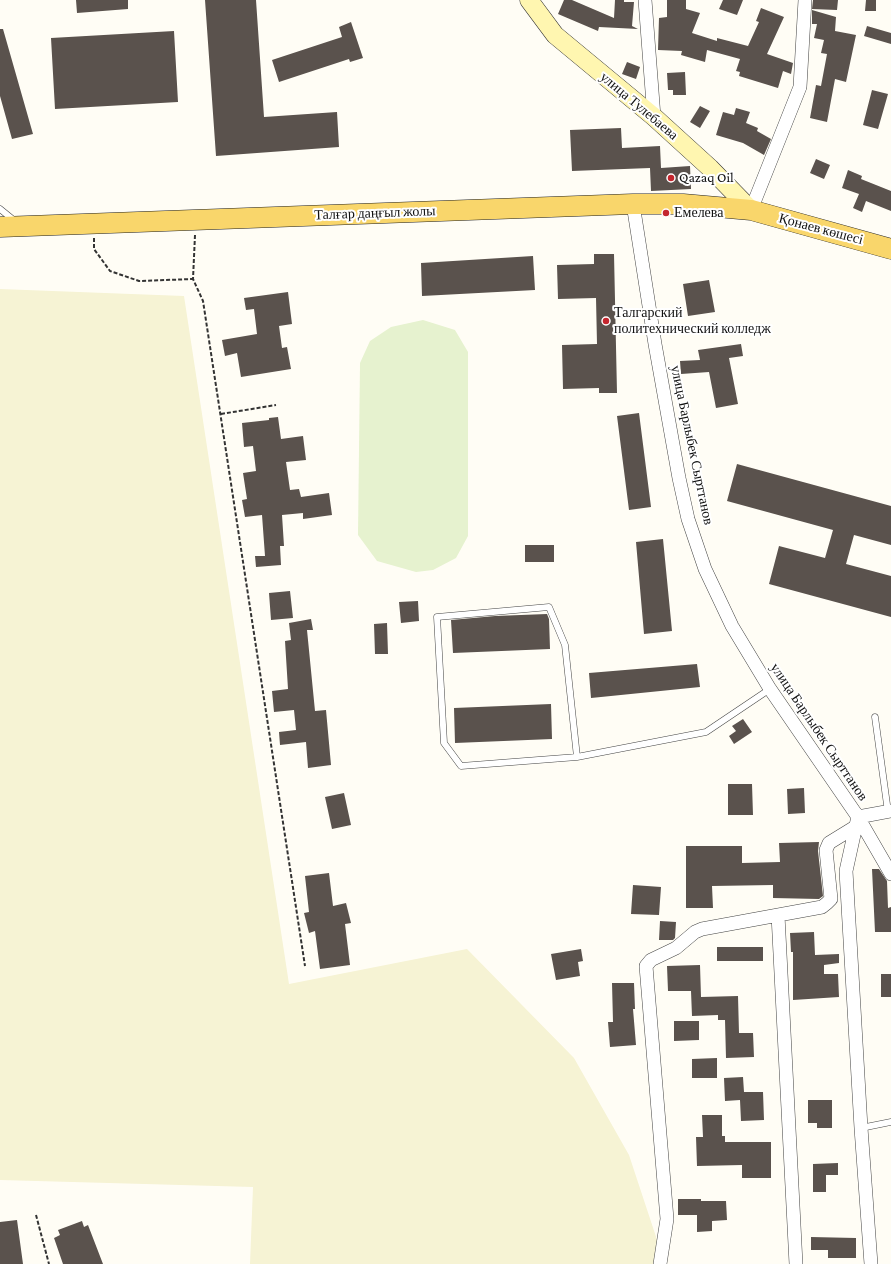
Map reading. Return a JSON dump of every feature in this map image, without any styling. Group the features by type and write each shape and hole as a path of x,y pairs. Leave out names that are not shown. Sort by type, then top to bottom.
{"main road":[{"name":"Талғар даңғыл жолы","path":"0,227 633,204 683,204 751,210"},
{"name":"Қонаев көшесі","path":"751,210 891,249"}],"street":[{"name":"улица Тулебаева","path":"529,0 555,35 654,117 710,168 751,210"},
{"path":"645,0 654,117"},
{"path":"751,210 800,87 805,0"},
{"name":"улица Барлыбек Сырттанов","path":"633,204 655,344 679,478 688,519 705,569 732,626 770,689 891,874"},
{"path":"660,1264 667,1219 646,966 651,960 676,948 695,932 702,929 822,907 827,904 831,899 826,850 829,843 856,822 890,812"},
{"path":"856,822 846,871 861,1128 871,1264"},
{"path":"778,915 796,1264"}],"lane":[{"path":"0,209 21,226"},
{"path":"577,757 564,645 549,607 437,617 444,743 460,766 577,757 706,732 770,689"},
{"path":"875,717 890,812"},
{"path":"861,1128 891,1122"}],"path":[{"path":"196,220 193,280 203,301 305,966"},
{"path":"95,224 94,250 110,271 139,281 193,280"},
{"path":"220,414 276,404"},
{"path":"36,1215 49,1264"}],"shaded area":[{"path":"0,289 184,296 289,984 467,949 574,1058 629,1155 665,1264 250,1264 253,1187 0,1180"}],"green space":[{"path":"423,320 455,330 468,352 468,536 456,558 433,570 416,572 377,561 358,535 360,363 370,341 391,327"}],"building":[{"path":"76,0 128,0 128,9 77,13"},
{"path":"205,0 256,0 264,117 337,112 339,147 216,156"},
{"path":"564,0 572,0 614,18 615,0 634,2 632,26 638,29 599,27 598,31 558,14"},
{"path":"667,0 686,0 686,9 700,13 692,33 717,41 717,38 748,46 759,22 756,21 761,8 784,17 767,54 793,63 791,74 783,71 778,88 739,76 740,72 736,71 740,59 707,50 705,62 681,55 682,51 658,50 659,18 667,17"},
{"path":"723,0 743,0 737,15 719,9"},
{"path":"813,0 838,0 837,10 812,9"},
{"path":"866,0 876,0 876,11 865,11"},
{"path":"812,10 836,17 835,31 856,35 846,82 835,79 827,122 810,118 816,85 821,86 827,54 821,53 824,40 814,38 817,24 812,24"},
{"path":"351,22 363,58 350,62 349,59 279,82 272,60 342,37 339,27"},
{"path":"867,26 891,33 891,44 864,36"},
{"path":"0,29 3,29 33,134 12,139 0,96"},
{"path":"174,31 178,102 55,109 51,38"},
{"path":"627,62 640,67 636,79 622,74"},
{"path":"685,72 686,95 673,95 673,90 668,90 667,73"},
{"path":"872,90 888,94 878,129 863,125"},
{"path":"700,106 710,111 700,128 690,122"},
{"path":"736,108 750,112 746,123 758,128 757,131 771,139 764,155 743,143 716,135 723,112 734,115"},
{"path":"621,128 622,148 660,146 661,168 690,166 691,189 651,191 650,168 572,171 570,130"},
{"path":"816,159 830,165 824,179 810,173"},
{"path":"848,170 862,176 861,179 891,191 891,211 866,201 862,212 853,208 859,194 842,188"},
{"name":"Талгарский политехнический колледж","path":"594,254 614,254 617,393 599,393 599,388 563,389 562,345 597,344 596,298 558,299 557,265 594,264"},
{"path":"533,256 535,290 422,296 421,263"},
{"path":"709,280 715,312 688,316 683,284"},
{"path":"288,292 292,324 279,326 282,348 287,347 291,369 241,377 237,353 225,356 222,340 257,334 254,309 246,310 244,298"},
{"path":"741,344 743,356 729,358 738,404 716,408 709,372 681,374 680,361 700,360 698,350"},
{"path":"639,413 651,507 629,510 617,416"},
{"path":"278,417 281,439 303,436 306,460 286,462 290,490 299,489 301,497 329,493 332,515 303,519 303,513 282,515 284,546 280,546 281,565 256,567 255,556 265,556 262,515 245,517 242,500 247,499 243,473 256,471 253,446 244,447 242,423 269,420 269,418"},
{"path":"737,464 891,506 891,545 854,535 846,564 891,576 891,617 769,584 779,546 825,558 833,530 727,501"},
{"path":"663,539 672,631 644,634 636,542"},
{"path":"525,545 554,545 554,562 525,562"},
{"path":"290,591 293,618 271,620 269,593"},
{"path":"418,601 419,621 401,623 399,602"},
{"path":"547,614 549,619 550,649 453,653 451,620 495,616"},
{"path":"311,619 313,630 307,630 315,711 326,710 331,765 308,768 306,742 280,745 279,732 296,730 294,710 274,712 272,691 288,689 285,641 291,640 289,623"},
{"path":"387,623 388,654 375,654 374,624"},
{"path":"697,664 700,687 591,698 589,673"},
{"path":"551,704 552,739 455,743 454,708"},
{"path":"743,719 752,732 734,744 729,736 736,731 732,726"},
{"path":"728,784 752,784 753,815 728,815"},
{"path":"804,788 805,813 788,814 787,789"},
{"path":"344,793 351,825 332,829 325,797"},
{"path":"819,842 818,851 823,896 819,899 773,898 773,885 712,886 713,908 686,908 686,846 742,846 742,863 780,862 779,843"},
{"path":"872,869 879,869 887,881 888,908 891,907 891,932 875,932"},
{"path":"329,873 333,906 346,903 351,923 345,924 350,965 320,969 315,931 309,933 304,913 309,912 305,876"},
{"path":"633,885 661,887 659,915 631,914"},
{"path":"660,921 676,922 675,938 673,940 659,940"},
{"path":"814,932 815,955 839,954 839,963 824,965 824,974 838,974 839,997 793,1000 793,952 791,952 790,933"},
{"path":"717,947 763,947 763,961 717,961"},
{"path":"581,949 583,961 578,962 580,976 556,980 551,954"},
{"path":"700,965 701,997 738,996 739,1033 753,1033 754,1057 726,1058 725,1020 718,1020 718,1015 692,1016 691,991 668,991 667,966"},
{"path":"881,974 891,974 891,997 881,997"},
{"path":"612,983 634,983 635,1009 633,1009 636,1045 610,1047 608,1022 613,1022"},
{"path":"674,1021 699,1021 699,1040 674,1041"},
{"path":"717,1058 717,1078 692,1078 692,1059"},
{"path":"743,1077 744,1092 763,1092 764,1120 741,1121 740,1100 725,1101 724,1078"},
{"path":"808,1100 832,1100 832,1128 817,1128 817,1123 808,1123"},
{"path":"702,1115 722,1115 722,1136 725,1136 725,1142 771,1142 771,1178 742,1178 742,1165 697,1166 696,1137 703,1137"},
{"path":"838,1163 838,1175 826,1175 826,1192 813,1192 813,1164"},
{"path":"678,1199 726,1201 727,1220 712,1221 712,1231 697,1232 697,1215 678,1215"},
{"path":"17,1220 23,1264 0,1264 0,1222"},
{"path":"82,1221 84,1227 88,1225 103,1264 63,1264 54,1238 60,1235 58,1230"},
{"path":"811,1237 856,1238 856,1258 828,1258 828,1250 811,1250"}],"place":[{"name":"Qazaq Oil","path":"671,178"},
{"name":"Емелева","path":"666,213"},
{"name":"Талгарский политехнический колледж","path":"606,321"}]}
